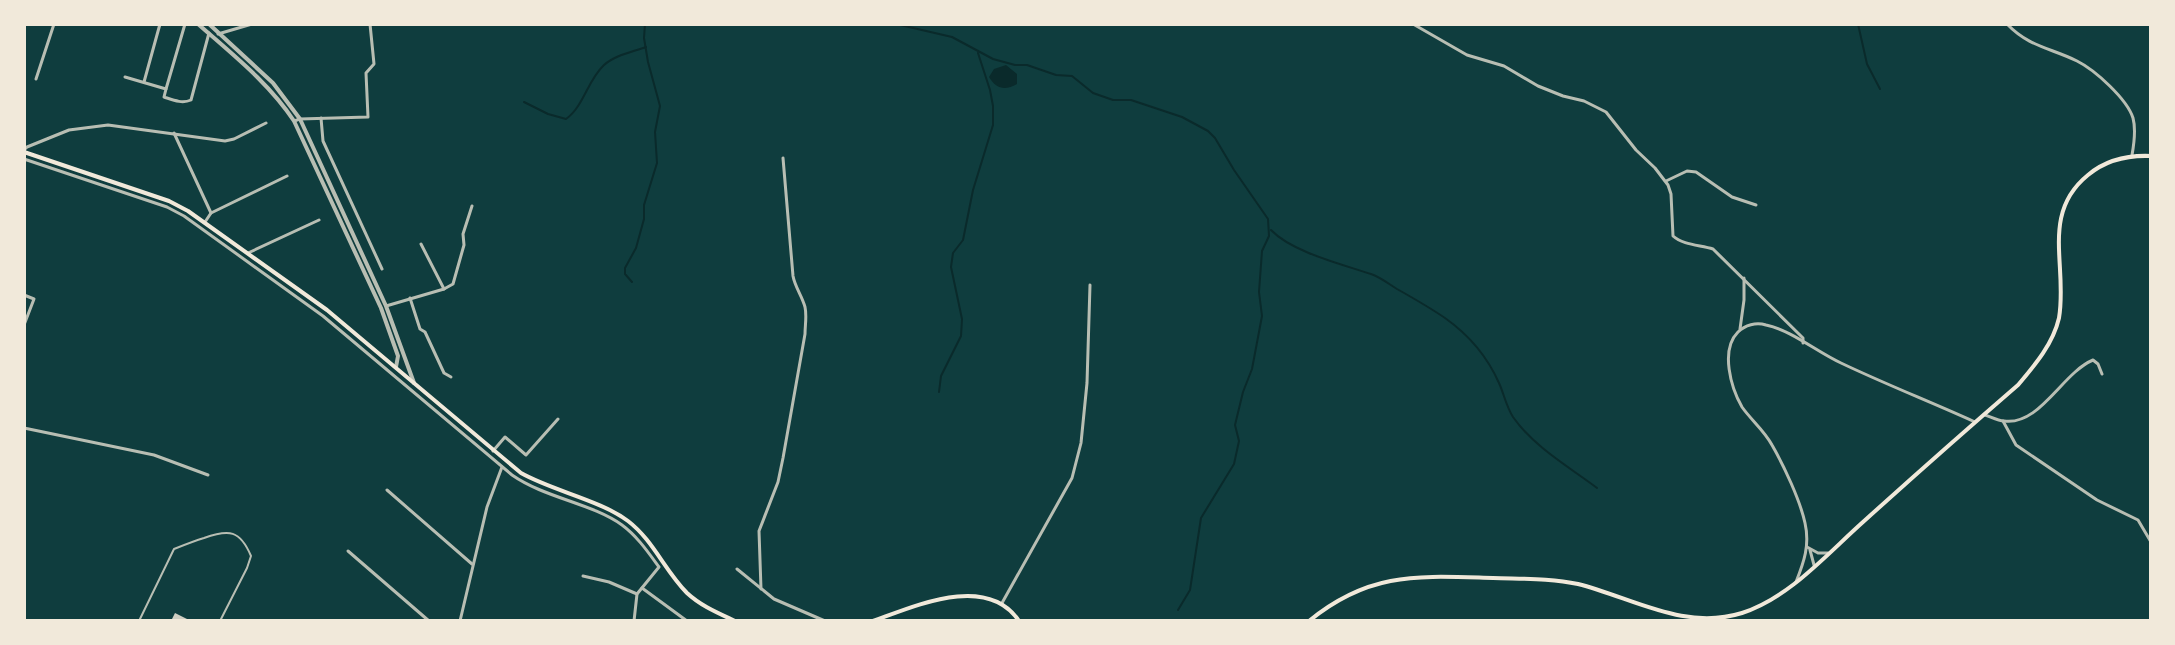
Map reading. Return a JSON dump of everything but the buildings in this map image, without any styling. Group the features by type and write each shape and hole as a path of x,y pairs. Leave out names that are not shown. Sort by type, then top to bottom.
{"main road":[{"path":"24,151 169,201 205,222 327,310 521,473 611,511 627,521 641,533 687,593 713,611 735,621"},
{"path":"1309,621 1341,598 1366,587 1423,576 1515,578 1577,584 1654,610 1699,619 1722,618 1754,608 1783,592 2018,385 2035,366 2055,330 2060,298 2059,236 2063,206 2068,196 2091,172 2116,159 2132,155 2151,156"},
{"path":"873,621 939,599 964,596 985,597 1002,603 1019,621"}],"street":[{"path":"36,79 54,24"},
{"path":"144,82 160,24"},
{"path":"185,24 164,97 188,101 192,96 211,36"},
{"path":"198,24 269,88 297,120 381,308 398,356 396,367 401,366 405,358"},
{"path":"209,24 273,83 297,120 386,306 414,383"},
{"path":"211,36 252,24"},
{"path":"297,120 368,117 366,73 374,64 370,24"},
{"path":"1413,24 1467,55 1504,66 1538,86 1596,106 1613,120 1666,181 1671,194 1673,236 1680,242 1713,249 1803,338 1803,343"},
{"path":"2007,24 2029,42 2090,68 2119,96 2132,117 2132,155"},
{"path":"125,77 166,89"},
{"path":"321,118 323,141 382,269"},
{"path":"24,151 69,130 108,125 225,141 266,123"},
{"path":"174,133 211,213"},
{"path":"761,589 759,531 778,482 805,325 805,306 793,276 783,158"},
{"path":"24,159 167,207 184,216 323,316 502,467 534,487 621,524 638,539 659,567 637,594 634,621"},
{"path":"1666,181 1687,171 1696,172 1732,197 1756,205"},
{"path":"205,222 211,213 287,176"},
{"path":"386,306 453,284 472,206"},
{"path":"248,253 319,220"},
{"path":"421,244 444,289"},
{"path":"1744,278 1740,329 1729,349 1736,395 1772,444 1801,507 1814,565"},
{"path":"1002,603 1072,478 1081,443 1084,413 1090,285"},
{"path":"24,295 34,299 24,325"},
{"path":"410,298 420,329 425,332 444,373 451,377"},
{"path":"323,316 327,310"},
{"path":"1740,329 1762,324 1775,328 1839,362 1975,422"},
{"path":"383,357 396,349"},
{"path":"1983,415 2003,421 2027,417 2090,361 2098,364 2102,374"},
{"path":"493,451 505,437 526,455 558,419"},
{"path":"2003,421 2016,445 2097,500 2138,520 2151,542"},
{"path":"24,428 154,455 208,475"},
{"path":"461,619 487,507 502,467"},
{"path":"387,490 473,565"},
{"path":"1809,549 1828,553"},
{"path":"1796,582 1809,549"},
{"path":"348,551 428,620"},
{"path":"1806,556 1814,565"},
{"path":"737,569 788,606 825,621"},
{"path":"583,576 609,582 637,594"},
{"path":"642,588 687,621"}],"lane":[{"path":"139,621 174,549 230,532 243,540 251,556 220,621"},
{"path":"336,621 354,621"}],"water":[{"path":"1006,65 1017,74 1017,84 1001,88 989,77 994,69"}],"waterway":[{"path":"632,282 625,274 625,268 636,248 644,219 644,205 657,163 655,132 660,106 648,62 645,24"},
{"path":"896,24 952,37 993,59 1072,76 1093,93 1113,100 1131,100 1182,117 1215,138 1268,219 1269,236 1262,251 1259,292 1262,316 1252,369 1235,425 1239,441 1234,464 1201,518 1190,590 1178,610"},
{"path":"1858,24 1867,64 1880,89"},
{"path":"524,102 566,119 604,65 618,56 646,47"},
{"path":"939,392 941,376 961,336 962,319 951,267 953,253 963,240 973,190 993,125 990,90 978,53"},
{"path":"1271,230 1304,251 1378,277 1454,325 1489,364 1521,428 1552,456 1597,488"}]}
